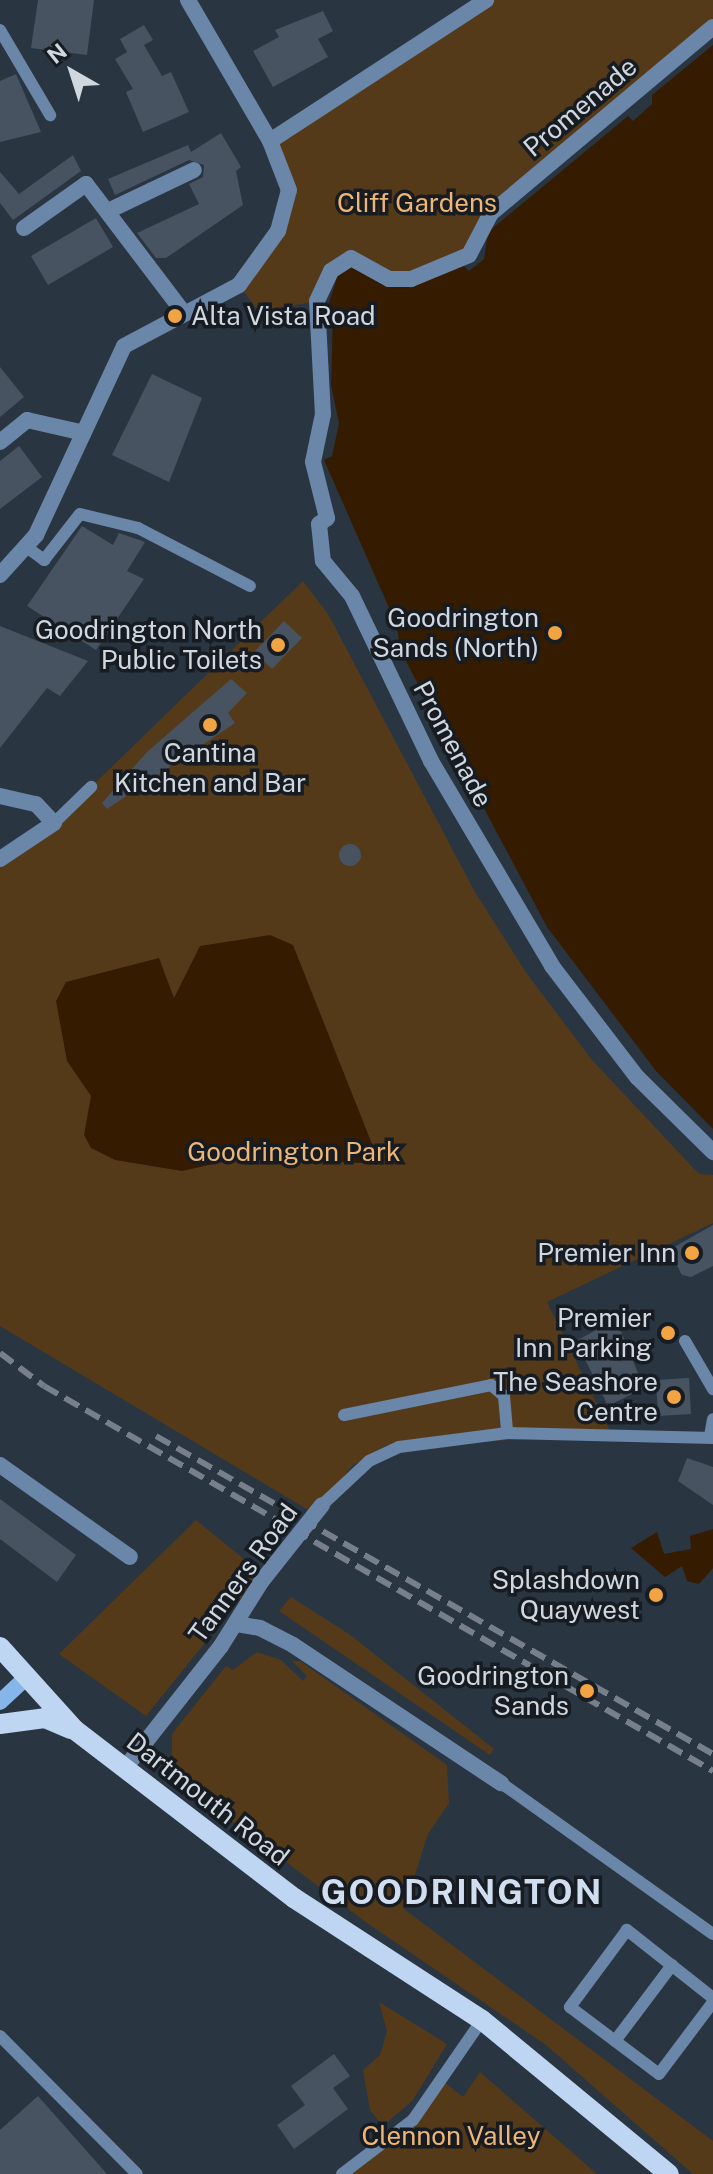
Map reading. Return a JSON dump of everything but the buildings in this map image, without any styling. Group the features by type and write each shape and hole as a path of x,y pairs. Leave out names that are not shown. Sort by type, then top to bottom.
{"main road":[{"name":"Dartmouth Road","path":"0,1647 75,1730 294,1898 482,2020 669,2174"},
{"path":"0,1724 45,1718 75,1730"}],"street":[{"path":"0,575 25,546 84,433 124,346 239,285 278,231 289,190 270,141 188,0"},
{"path":"270,141 486,0"},
{"name":"Promenade","path":"713,27 491,213 469,255 411,279 389,279 351,258 331,271 317,301 323,414 313,462 327,518 319,524 323,561 352,596 431,761 552,966 637,1077 713,1152"},
{"path":"108,211 194,170"},
{"path":"24,228 86,184 183,312"},
{"path":"0,442 27,420 84,433"},
{"path":"0,796 36,804 54,823 0,859"},
{"path":"0,1465 130,1557"},
{"name":"Tanners Road","path":"125,1768 237,1624 261,1582 322,1505"},
{"path":"237,1624 293,1645 501,1783"},
{"path":"0,1702 28,1676"}],"lane":[{"path":"0,30 50,115"},
{"path":"25,546 44,560 80,514 138,528 250,586"},
{"path":"54,823 91,787"},
{"path":"685,1341 713,1389"},
{"path":"344,1415 491,1385 504,1396 507,1433"},
{"path":"712,1437 713,1419"},
{"name":"Tanners Road","path":"322,1505 369,1461 399,1447 507,1433 712,1437"},
{"path":"501,1783 713,1934"},
{"path":"627,1930 672,1965 713,2000 659,2074 570,2007 627,1930"},
{"path":"615,2041 672,1965"},
{"path":"342,2174 413,2120 482,2020"},
{"path":"0,2036 137,2174"}],"green space":[{"name":"Cliff Gardens","path":"486,0 713,0 713,27 491,213 479,243 411,279 351,258 317,301 259,312 239,285 253,271 289,191 270,141"},
{"name":"Goodrington Park","path":"303,581 328,614 475,892 527,974 592,1060 699,1174 713,1175 713,1223 547,1302 612,1435 385,1446 352,1466 315,1514 0,1326 0,859 54,823"},
{"path":"196,1520 261,1573 146,1716 59,1654"},
{"path":"291,1597 349,1634 494,1749 490,1755 279,1611"},
{"path":"257,1652 281,1660 303,1681 307,1676 292,1661 300,1661 447,1765 449,1803 428,1834 404,1909 713,2141 713,2174 693,2174 546,2045 367,1923 172,1776 172,1734 226,1666 233,1670"},
{"path":"379,2002 447,2044 413,2100 383,2126 370,2110 363,2070 380,2055 387,2031"},
{"name":"Clennon Valley","path":"480,2072 597,2174 342,2174 413,2120 443,2081 463,2097"}],"shaded area":[{"name":"Goodrington Sands (North)","path":"713,45 713,1129 656,1071 547,927 400,650 397,626 324,460 332,456 339,423 331,385 333,313 327,309 338,275 353,264 408,286 463,265 469,271 484,259 488,232 628,116 633,121 652,104 652,95"},
{"path":"270,935 293,945 376,1154 366,1163 236,1159 182,1171 115,1160 91,1148 84,1135 91,1096 67,1061 56,1001 66,982 159,958 174,998 200,946"},
{"path":"713,1529 713,1568 699,1584 687,1581 682,1566 665,1577 631,1548 657,1532 664,1554 691,1549 690,1536"}],"railway":[{"path":"0,1353 44,1386 713,1771"},
{"path":"156,1436 713,1754"}],"place":[{"name":"Alta Vista Road","path":"175,316"},
{"name":"Goodrington Sands (North)","path":"555,633"},
{"name":"Goodrington North Public Toilets","path":"278,645"},
{"name":"Cantina Kitchen and Bar","path":"210,725"},
{"name":"Premier Inn","path":"692,1253"},
{"name":"Premier Inn Parking","path":"668,1333"},
{"name":"The Seashore Centre","path":"674,1397"},
{"name":"Splashdown Quaywest","path":"656,1595"},
{"name":"Goodrington Sands","path":"587,1691"}],"district":[{"name":"GOODRINGTON","path":"462,1893"}]}
